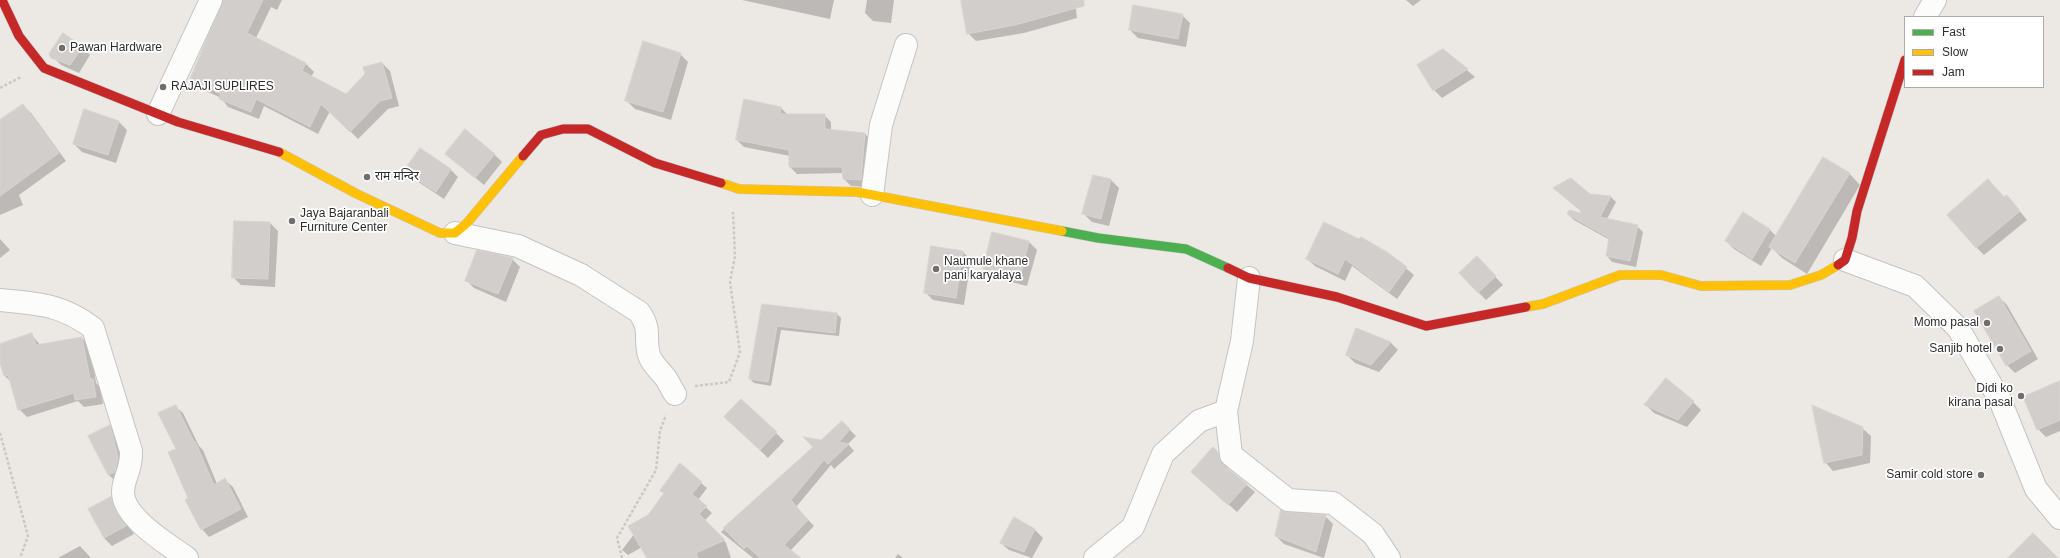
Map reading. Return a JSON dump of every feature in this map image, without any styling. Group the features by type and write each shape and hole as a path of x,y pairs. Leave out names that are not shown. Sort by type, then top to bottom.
{"street":[{"path":"2,0 8,17 30,51 44,68 178,122 279,152 356,194 440,233 455,232 518,246 582,275 639,312 645,321 648,332 649,355 657,369 667,380 674,394"},
{"path":"158,114 210,0"},
{"path":"1926,16 1935,0"},
{"path":"872,195 881,125 906,45"},
{"path":"455,232 467,223 540,135 563,129 588,129 655,163 739,189 857,192 1098,238 1186,249 1249,278 1337,297 1426,326 1543,304 1620,276 1660,275 1701,286 1790,285 1821,275 1845,260 1852,238 1857,211 1904,63"},
{"path":"1845,260 1915,286 1958,328 2000,400 2036,489 2060,518"},
{"path":"1249,278 1242,341 1226,411 1231,455 1288,500 1333,503 1373,534 1389,558"},
{"path":"0,300 48,304 77,316 93,328 130,451 131,466 123,491 126,507 141,523 187,558"},
{"path":"1095,558 1133,527 1163,454 1199,421 1226,411"}],"path":[{"path":"0,433 28,536 20,558"}],"building":[{"path":"223,0 263,0 247,33 306,63 302,71 346,94 365,74 363,67 382,62 392,98 380,101 350,132 321,104 310,127 256,99 251,112 219,99 221,94 190,80"},
{"path":"961,0 1084,0 1084,6 1015,25 967,34"},
{"path":"1133,5 1183,14 1178,39 1129,30"},
{"path":"63,33 83,47 70,65 51,58 49,54"},
{"path":"643,41 681,53 663,112 625,101"},
{"path":"1443,49 1468,69 1433,91 1417,65"},
{"path":"744,99 781,107 780,114 825,114 825,129 865,133 861,180 843,179 842,167 789,167 789,150 736,140"},
{"path":"23,104 59,153 0,196 0,120"},
{"path":"84,109 119,121 108,155 73,144"},
{"path":"465,129 495,154 475,178 445,154"},
{"path":"420,148 451,169 436,192 404,171"},
{"path":"1823,157 1850,173 1795,263 1769,247"},
{"path":"1093,175 1111,179 1101,219 1082,214"},
{"path":"1571,178 1590,194 1611,196 1600,217 1638,225 1630,261 1606,256 1609,238 1567,214 1569,210 1580,213 1581,211 1553,188"},
{"path":"1988,179 2004,197 2007,195 2020,211 1976,248 1947,215"},
{"path":"1743,212 1770,229 1752,259 1725,241"},
{"path":"234,221 270,222 268,279 232,278"},
{"path":"1324,222 1359,239 1361,237 1387,252 1407,267 1389,292 1345,259 1338,274 1306,259"},
{"path":"992,232 1029,241 1020,278 983,269"},
{"path":"931,246 963,251 956,298 924,293"},
{"path":"477,250 513,258 498,294 465,281"},
{"path":"1477,256 1496,276 1478,293 1459,273"},
{"path":"1999,296 2031,351 2006,366 1974,311"},
{"path":"762,304 837,313 835,333 777,326 768,382 749,379"},
{"path":"1356,328 1391,342 1371,365 1346,355"},
{"path":"32,333 36,345 82,337 90,379 93,379 96,397 75,400 74,393 18,410 8,375 4,376 0,363 0,344"},
{"path":"1666,378 1694,401 1678,420 1644,405"},
{"path":"2060,381 2060,420 2037,430 2023,397"},
{"path":"741,399 777,432 760,450 724,417"},
{"path":"176,405 194,442 195,441 214,485 225,478 241,509 201,530 185,500 188,498 168,452 176,449 158,413"},
{"path":"1812,405 1863,427 1862,455 1824,463"},
{"path":"842,421 850,429 839,442 849,444 828,464 824,460 791,500 808,520 784,545 801,558 760,558 747,546 744,549 723,528 813,447 803,437 821,440"},
{"path":"110,425 118,457 115,472 108,475 88,436"},
{"path":"1213,447 1218,452 1220,461 1223,465 1247,484 1228,505 1191,472"},
{"path":"680,463 702,482 692,494 707,506 699,514 725,540 696,553 698,558 647,558 628,526 648,515 664,493 660,491"},
{"path":"111,497 114,508 126,526 104,538 88,509"},
{"path":"1281,510 1287,512 1326,515 1316,552 1275,536"},
{"path":"1014,517 1035,529 1024,552 1000,543"},
{"path":"2033,533 2058,558 2008,558"}],"traffic: fast":[{"path":"1062,231 1098,238 1186,249 1228,268"}],"traffic: slow":[{"path":"279,152 357,194 440,233 455,233 467,223 523,156"},
{"path":"721,183 739,189 857,192 1062,231"},
{"path":"1526,307 1543,304 1620,275 1661,275 1701,286 1790,285 1821,275 1838,265"}],"traffic: jam":[{"path":"2,0 19,36 44,68 178,122 279,152"},
{"path":"1838,265 1845,260 1852,238 1857,211 1904,63"},
{"path":"523,156 541,135 563,129 588,129 655,163 721,183"},
{"path":"1228,268 1249,278 1337,297 1426,326 1526,307"}],"place":[{"name":"Pawan Hardware","path":"62,48"},
{"name":"RAJAJI SUPLIRES","path":"163,87"},
{"name":"राम मन्दिर","path":"367,177"},
{"name":"Jaya Bajaranbali Furniture Center","path":"292,221"},
{"name":"Naumule khane pani karyalaya","path":"936,269"},
{"name":"Momo pasal","path":"1987,323"},
{"name":"Sanjib hotel","path":"2000,349"},
{"name":"Didi ko kirana pasal","path":"2021,396"},
{"name":"Samir cold store","path":"1981,475"}]}
